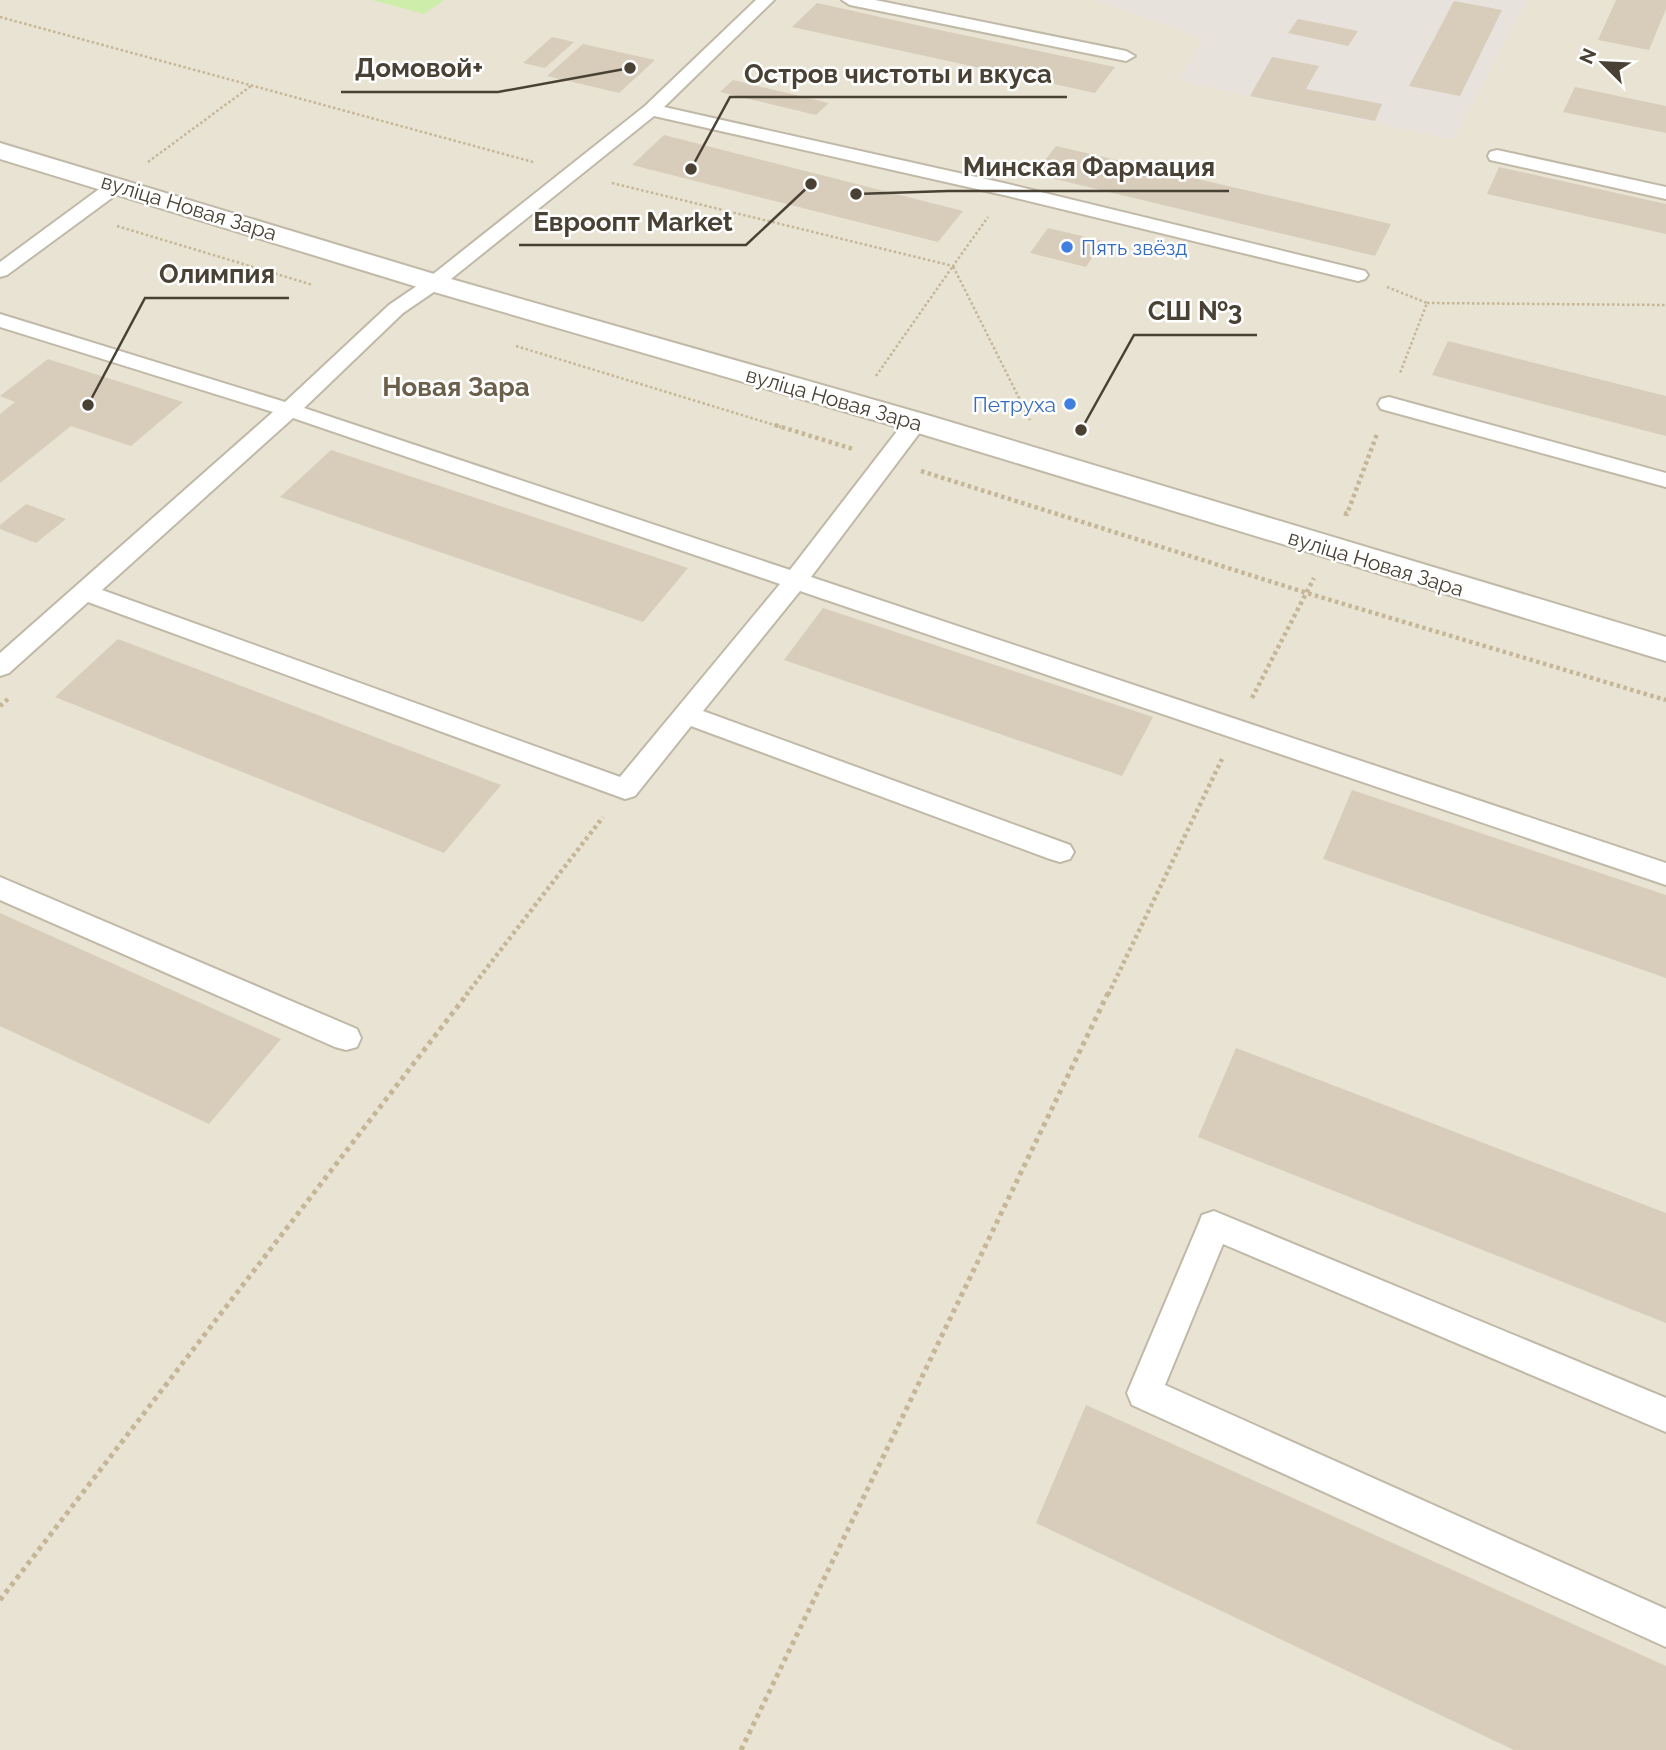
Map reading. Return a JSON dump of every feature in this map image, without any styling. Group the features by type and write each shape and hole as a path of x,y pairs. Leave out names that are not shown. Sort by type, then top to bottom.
{"street":[{"name":"вуліца Новая Зара","path":"0,152 117,185 435,283 916,422 1666,649"}],"lane":[{"path":"0,667 87,593 396,309 435,283 570,172 651,110 766,0"},
{"path":"850,0 1126,56"},
{"path":"651,110 1008,190 1358,275"},
{"path":"1497,156 1666,193"},
{"path":"0,271 117,185"},
{"path":"0,320 289,410 1235,731 1666,874"},
{"path":"1389,404 1666,480"},
{"path":"87,593 625,789 796,580 916,422"},
{"path":"685,714 1060,852"},
{"path":"0,888 346,1038"},
{"path":"1666,1415 1214,1226 1144,1393 1666,1628"}],"path":[{"path":"0,17 570,172 953,266 1031,421"},
{"path":"117,185 251,86"},
{"path":"856,405 1008,190"},
{"path":"78,214 319,287"},
{"path":"1358,275 1427,303 1666,305"},
{"path":"1334,510 1347,514 1427,303"},
{"path":"509,344 889,460 1307,593 1666,700"},
{"path":"741,1750 1235,731 1329,549"},
{"path":"0,1600 625,789"}],"shaded area":[{"path":"0,0 1666,0 1666,1750 0,1750"},
{"path":"1094,0 1527,0 1453,140 1178,81 1203,39"}],"green space":[{"path":"372,0 444,0 424,14"}],"building":[{"path":"1616,0 1666,0 1666,9 1649,50 1598,40"},
{"path":"1454,1 1502,10 1460,96 1409,86"},
{"path":"817,3 1115,67 1095,93 792,27"},
{"path":"1298,19 1358,31 1348,46 1288,33"},
{"path":"552,37 574,42 545,68 523,63"},
{"path":"583,44 655,60 619,93 547,76"},
{"path":"1272,57 1319,66 1306,89 1382,104 1375,121 1250,96"},
{"path":"733,80 829,103 816,115 720,92"},
{"path":"1575,87 1666,106 1666,133 1563,112"},
{"path":"664,135 963,211 938,242 632,165"},
{"path":"1056,146 1391,224 1375,256 1034,174"},
{"path":"1499,167 1666,204 1666,234 1487,194"},
{"name":"Пять звёзд","path":"1048,228 1103,241 1086,267 1030,253"},
{"path":"1448,341 1666,396 1666,436 1432,375"},
{"path":"48,359 183,402 131,446 71,426 0,483 0,414 15,402 0,396"},
{"path":"331,450 688,568 643,622 280,497"},
{"path":"26,504 66,519 36,543 0,529 0,525"},
{"path":"823,608 1153,717 1122,776 784,660"},
{"path":"118,639 501,785 444,853 55,697"},
{"path":"1352,790 1666,895 1666,978 1323,859"},
{"path":"0,913 281,1039 209,1124 0,1026"},
{"path":"1236,1048 1666,1213 1666,1323 1198,1137"},
{"path":"1086,1405 1666,1666 1666,1750 1514,1750 1036,1523"}],"place":[{"name":"Домовой+","path":"630,68"},
{"name":"Остров чистоты и вкуса","path":"691,169"},
{"name":"Евроопт Market","path":"811,184"},
{"name":"Минская Фармация","path":"856,194"},
{"name":"Пять звёзд","path":"1067,247"},
{"name":"Петруха","path":"1070,404"},
{"name":"Олимпия","path":"88,405"},
{"name":"СШ №3","path":"1081,430"}],"district":[{"name":"Новая Зара","path":"456,387"}]}
